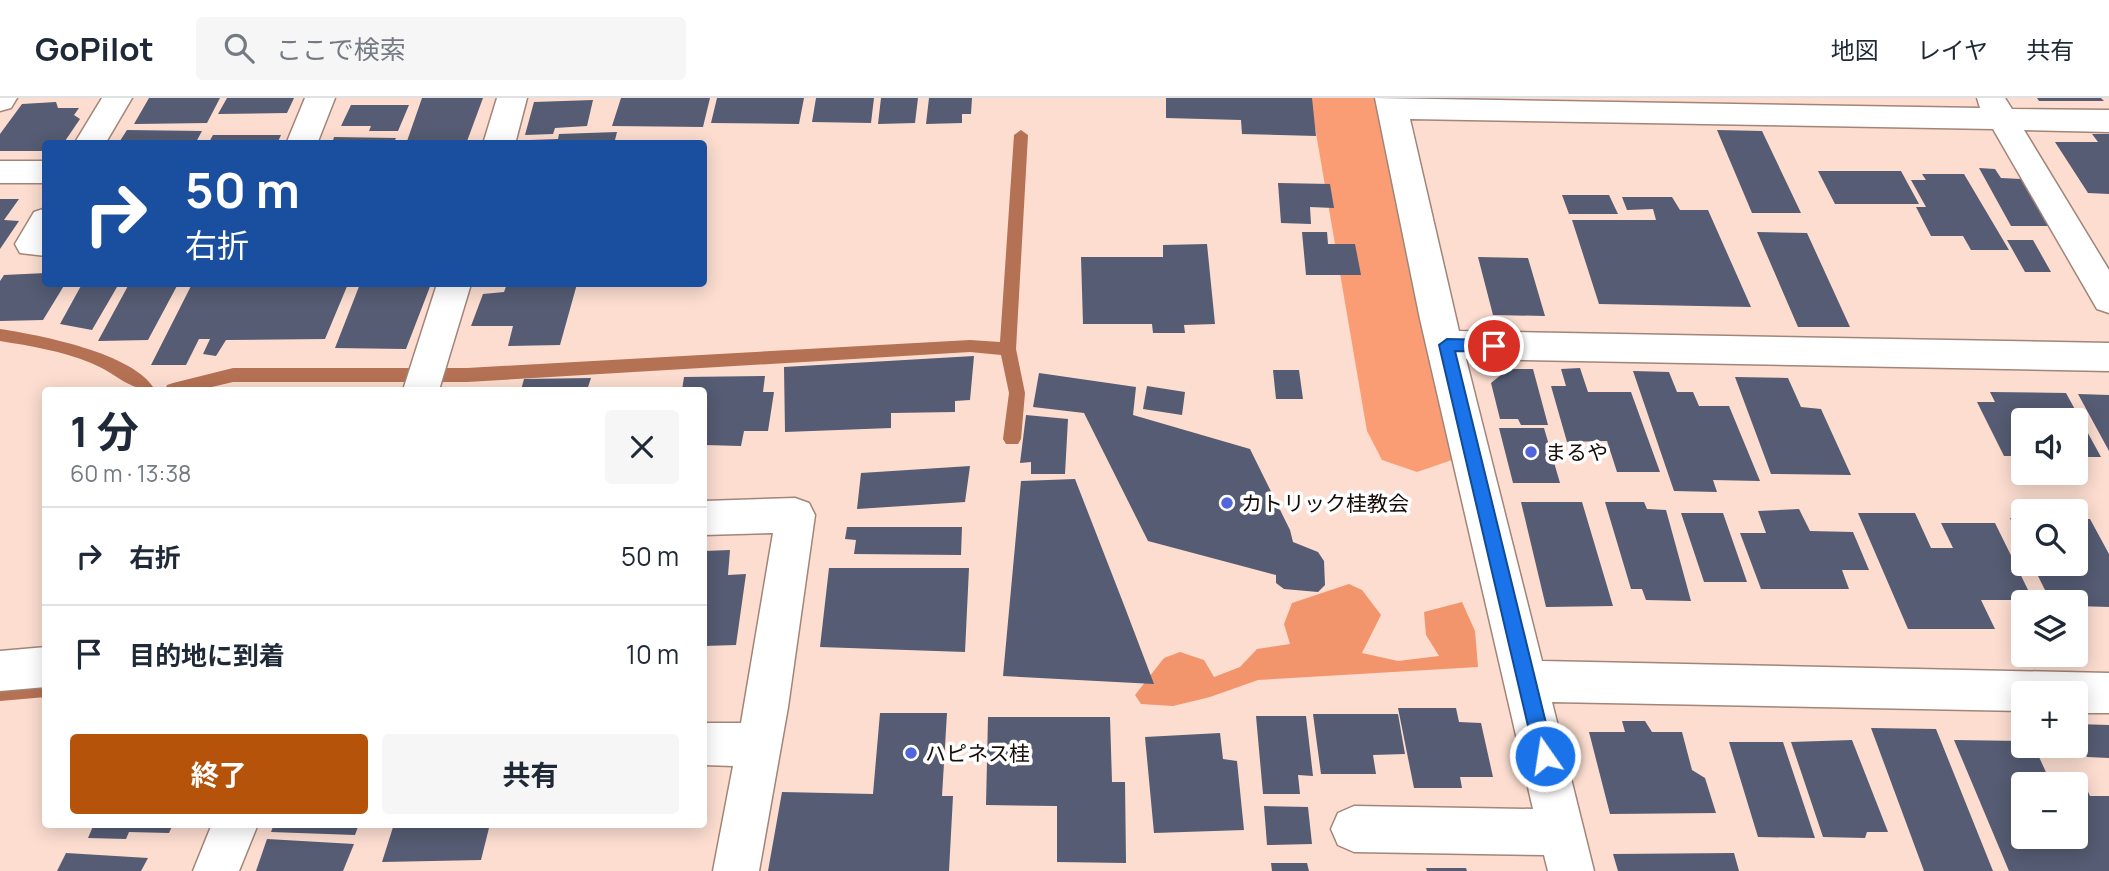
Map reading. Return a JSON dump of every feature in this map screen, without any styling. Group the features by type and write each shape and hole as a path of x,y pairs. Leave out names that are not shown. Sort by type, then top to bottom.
{"street":[{"path":"91,140 117,98"},
{"path":"303,140 320,98"},
{"path":"500,140 512,98"},
{"path":"1354,828 1567,851 1447,345 1438,319 1391,103 1996,108 2109,121"},
{"path":"1996,108 2109,300"},
{"path":"0,172 42,172"},
{"path":"42,227 32,244 42,244"},
{"path":"422,387 453,287"},
{"path":"1447,345 2109,357"},
{"path":"707,518 795,515 736,871"},
{"path":"0,671 42,667"},
{"path":"1527,681 2109,693"},
{"path":"707,744 759,745"},
{"path":"216,871 233,828"}],"shaded area":[{"path":"1349,584 1362,590 1381,615 1362,653 1398,661 1439,656 1426,635 1424,612 1462,602 1475,631 1478,667 1258,680 1210,697 1173,706 1141,704 1135,695 1164,658 1180,652 1204,660 1214,677 1240,667 1257,649 1290,644 1284,624 1292,603"}],"building":[{"path":"149,98 220,98 207,123 134,124"},
{"path":"227,98 294,98 287,113 218,114"},
{"path":"422,98 483,98 467,140 407,140"},
{"path":"621,98 710,98 703,127 612,126"},
{"path":"717,98 804,98 799,124 711,123"},
{"path":"816,98 874,98 871,123 812,122"},
{"path":"881,98 918,98 915,123 878,124"},
{"path":"929,98 972,98 971,114 962,114 962,123 926,124"},
{"path":"1166,98 1312,98 1316,136 1242,134 1241,120 1166,118"},
{"path":"2037,98 2101,98 2104,101 2039,101"},
{"path":"593,100 587,126 555,128 553,134 525,135 534,102"},
{"path":"56,102 58,108 79,108 74,115 80,119 66,140 42,140 42,151 0,151 0,134 22,104"},
{"path":"351,105 409,105 398,131 369,131 371,126 341,126"},
{"path":"127,130 202,131 197,140 121,140"},
{"path":"1717,130 1762,131 1801,213 1752,213"},
{"path":"617,132 615,140 530,140 558,139 559,134"},
{"path":"2092,134 2109,134 2109,194 2088,193 2055,142 2098,142"},
{"path":"213,135 281,135 279,140 210,140"},
{"path":"334,137 396,138 395,140 333,140"},
{"path":"1979,168 1995,169 2001,178 2021,179 2049,226 2011,226"},
{"path":"1818,171 1901,171 1919,204 1835,204"},
{"path":"1922,174 1964,174 2009,250 1971,250 1963,236 1931,236 1916,207 1926,207 1911,180 1926,180"},
{"path":"1278,183 1330,184 1334,208 1310,207 1311,224 1281,223"},
{"path":"1562,195 1609,195 1618,214 1569,214"},
{"path":"1622,197 1672,197 1680,210 1708,210 1751,307 1599,304 1572,220 1656,220 1653,209 1627,210"},
{"path":"0,199 19,199 4,220 19,221 0,249"},
{"path":"1302,232 1327,232 1328,244 1355,244 1361,275 1306,275"},
{"path":"1757,232 1807,233 1850,327 1798,327"},
{"path":"2007,240 2033,240 2051,272 2025,272"},
{"path":"1207,244 1215,324 1184,325 1185,333 1153,333 1152,324 1083,324 1081,257 1163,257 1163,245"},
{"path":"1478,257 1528,258 1545,316 1493,315"},
{"path":"42,273 42,287 63,287 43,320 0,321 0,281 4,275"},
{"path":"80,287 117,287 92,330 60,324"},
{"path":"127,287 176,287 148,340 98,341"},
{"path":"190,287 347,287 325,339 226,340 216,356 203,354 210,339 199,339 186,365 151,365"},
{"path":"359,287 430,287 406,349 335,348"},
{"path":"506,287 576,287 560,345 508,346 513,326 471,326 483,294 504,292"},
{"path":"974,356 970,400 955,401 955,412 891,413 891,428 785,432 784,367"},
{"path":"1580,368 1588,392 1631,392 1660,472 1617,472 1607,441 1567,442 1551,386 1566,386 1561,369"},
{"path":"1508,369 1533,369 1548,425 1521,425 1518,419 1500,419 1491,383"},
{"path":"1273,370 1299,370 1303,399 1276,399"},
{"path":"1633,371 1669,372 1677,392 1693,392 1699,406 1729,406 1760,481 1713,480 1717,492 1674,491"},
{"path":"1039,373 1136,387 1133,415 1250,449 1290,530 1293,542 1318,552 1324,561 1325,585 1318,592 1284,589 1276,583 1276,575 1148,541 1084,413 1033,407"},
{"path":"765,376 763,392 774,392 768,431 744,431 741,446 707,445 707,387 682,387 684,377"},
{"path":"1735,377 1788,378 1801,407 1821,409 1851,475 1771,474"},
{"path":"591,378 588,387 522,387 524,379"},
{"path":"1147,386 1185,392 1182,415 1143,409"},
{"path":"1990,392 2066,393 2074,408 2011,408 2011,456 2004,456 1977,402 1995,402"},
{"path":"2078,394 2109,395 2109,451 2088,408"},
{"path":"1026,415 1068,419 1065,474 1031,474 1031,462 1020,463"},
{"path":"1499,428 1544,428 1560,483 1513,483"},
{"path":"2088,433 2101,457 2088,457"},
{"path":"970,466 965,502 857,509 861,473"},
{"path":"1075,479 1154,684 1003,676 1021,481"},
{"path":"1521,502 1582,502 1613,606 1546,607"},
{"path":"1605,502 1644,502 1647,509 1666,510 1691,601 1646,600 1642,589 1631,589"},
{"path":"1799,509 1810,531 1853,532 1869,570 1842,570 1849,589 1761,589 1740,533 1766,533 1758,511"},
{"path":"1681,513 1723,513 1747,582 1704,582"},
{"path":"1858,513 1915,513 1931,548 1953,548 1941,523 1995,523 2011,555 2011,576 2021,576 2028,590 2011,590 2011,600 1981,600 1995,629 1908,629"},
{"path":"2090,519 2109,554 2109,607 2088,606 2088,590 2045,590 2038,576 2088,576"},
{"path":"847,527 962,527 961,555 854,554 856,540 845,539"},
{"path":"730,550 728,575 746,574 736,645 707,646 707,551"},
{"path":"829,568 969,568 965,652 820,647"},
{"path":"1398,708 1456,708 1459,722 1481,723 1493,777 1460,777 1462,788 1414,788"},
{"name":"ハピネス桂","path":"880,713 947,713 942,796 953,796 949,871 768,871 782,792 873,794"},
{"path":"1313,714 1398,714 1405,754 1373,755 1376,774 1321,774"},
{"path":"1256,716 1306,716 1313,776 1298,775 1300,794 1263,794"},
{"path":"988,717 1110,717 1112,782 1125,782 1126,863 1057,862 1057,806 986,805"},
{"path":"1622,721 1645,721 1652,732 1682,732 1692,770 1705,778 1716,813 1610,814 1589,732 1625,732"},
{"path":"2088,724 2109,725 2109,758 2088,757"},
{"path":"1871,728 1936,729 1993,871 1924,871"},
{"path":"1220,733 1223,759 1237,761 1244,830 1154,833 1145,737"},
{"path":"1852,740 1888,832 1867,832 1865,838 1823,837 1791,742"},
{"path":"1954,740 2011,741 2011,758 2039,758 2046,772 2011,772 2011,849 2088,849 2088,792 2090,796 2109,796 2109,871 2009,871"},
{"path":"1729,742 1783,742 1815,838 1758,837"},
{"path":"1264,806 1308,807 1312,844 1267,845"},
{"path":"92,828 171,828 169,833 129,832 126,839 88,838"},
{"path":"272,828 358,828 355,835 271,832"},
{"path":"393,828 489,828 481,860 382,862"},
{"path":"267,839 354,844 343,871 256,871"},
{"path":"66,853 148,858 141,871 57,871"},
{"path":"1734,853 1739,871 1618,871 1613,854"},
{"path":"1271,863 1307,863 1309,871 1272,871"},
{"path":"1426,868 1466,868 1467,871 1427,871"}],"waterway":[{"path":"1351,98 1417,431"},
{"path":"1008,349 1021,135"},
{"path":"0,335 58,346 98,359 133,378 144,387"},
{"path":"185,387 233,375 467,375 970,346 1008,349"},
{"path":"1008,349 1017,393 1012,439"},
{"path":"0,692 42,688"}],"place":[{"name":"まるや","path":"1531,452"},
{"name":"カトリック桂教会","path":"1227,503"},
{"name":"ハピネス桂","path":"911,753"}],"route":[{"path":"1494,346 1447,345 1545,756"}]}
